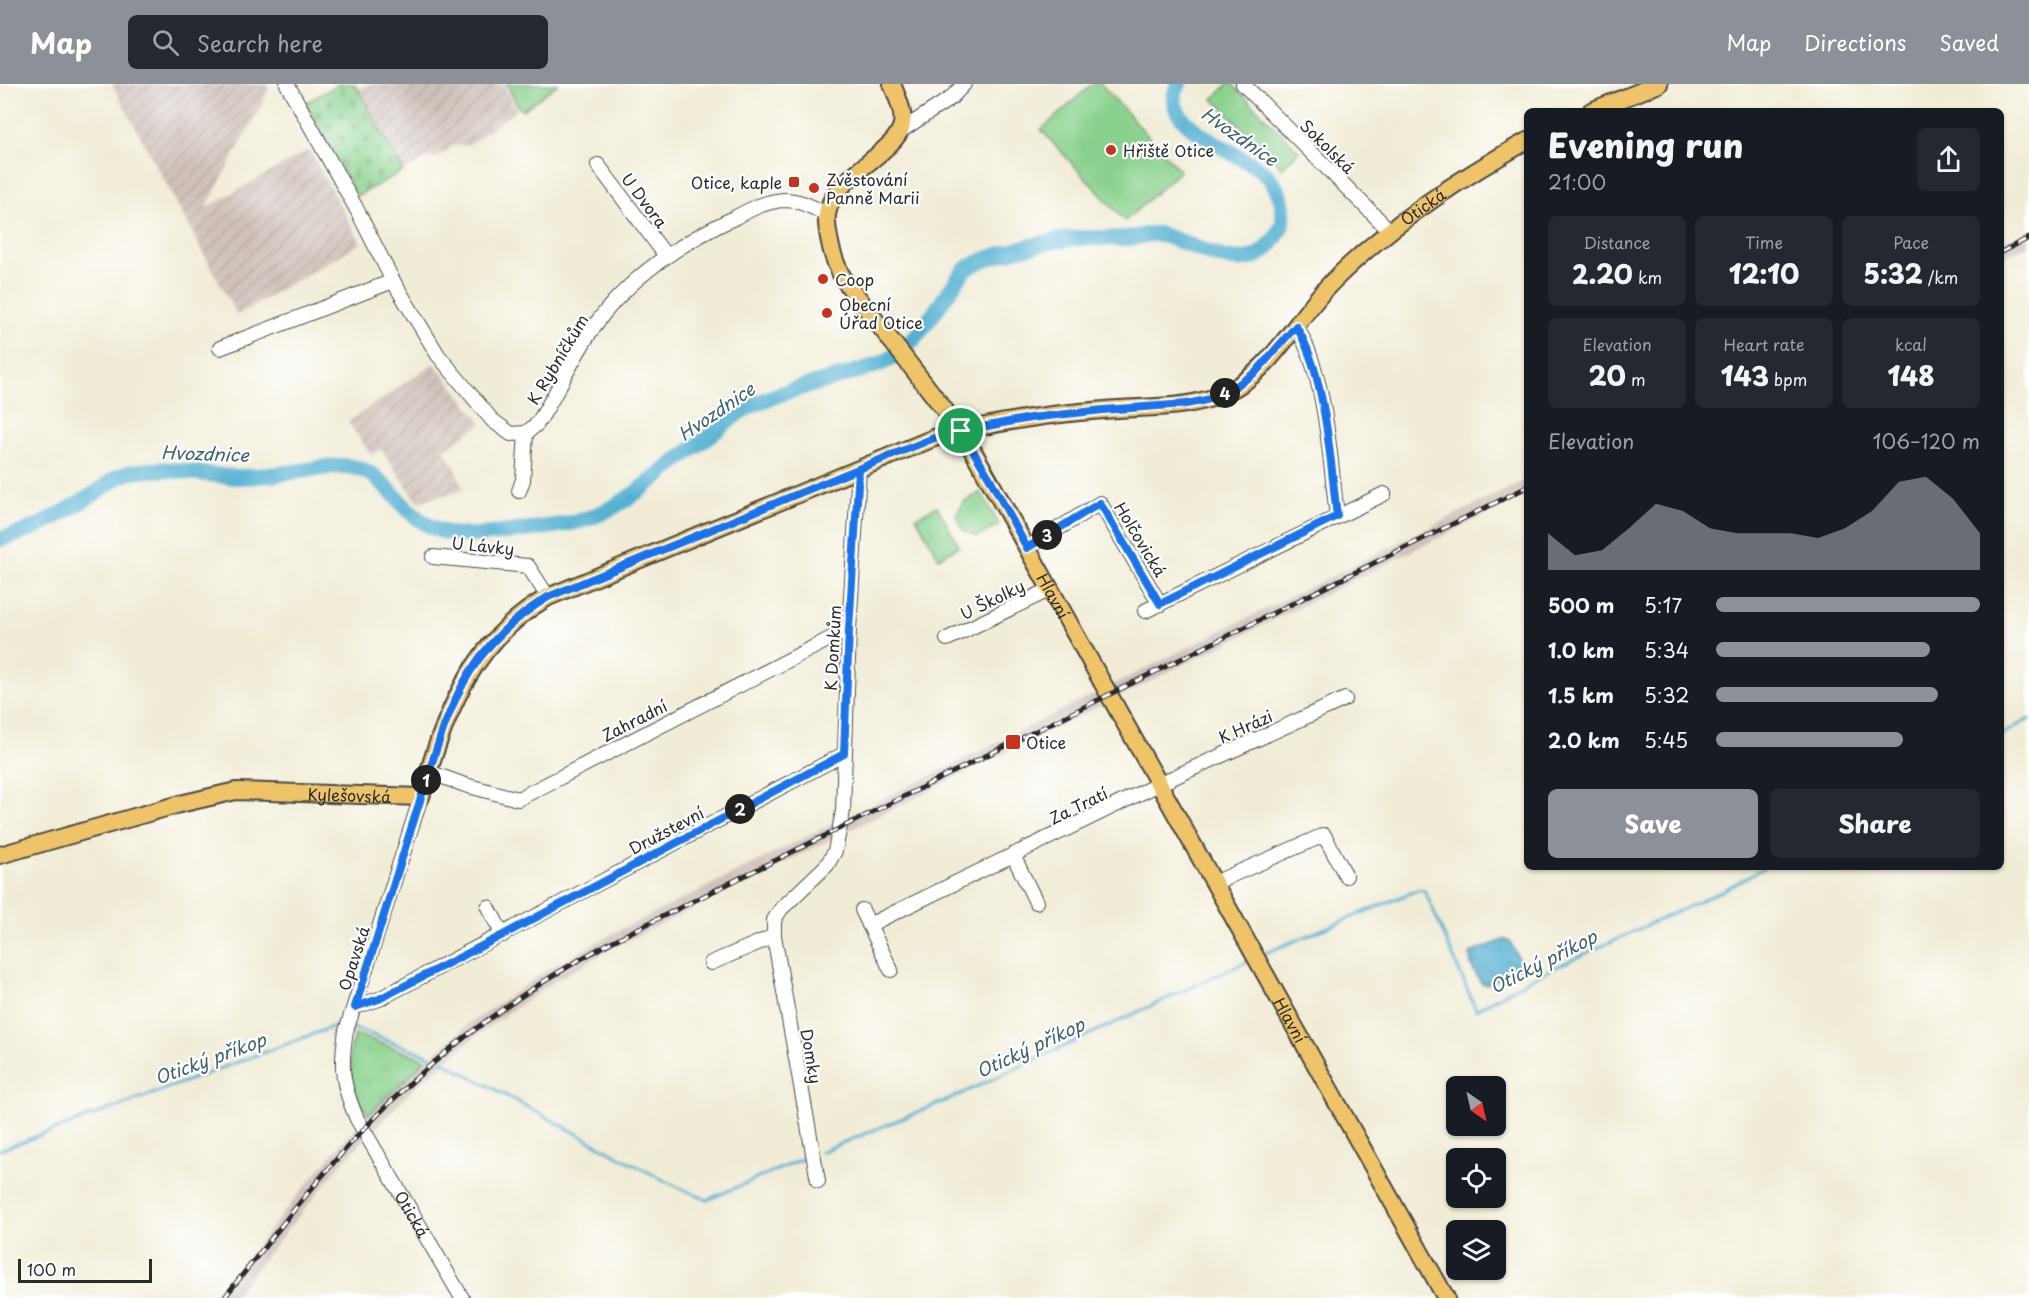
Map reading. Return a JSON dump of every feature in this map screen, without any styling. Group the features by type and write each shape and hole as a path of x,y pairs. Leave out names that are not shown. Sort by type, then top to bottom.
{"main road":[{"path":"826,215 833,199 843,186 889,145 899,132 903,117 892,84"},
{"path":"1599,108 1659,84"},
{"name":"Otická","path":"961,431 1030,418 1186,404 1226,393 1256,372 1329,285 1390,231 1455,185 1524,143"},
{"name":"Hlavní","path":"826,215 833,261 884,333 961,431 989,477 1446,1298"},
{"path":"421,798 453,706 471,669 511,622 523,612 548,597 934,438 961,431"},
{"name":"Kylešovská","path":"0,855 180,804 236,791 421,798"}],"street":[{"path":"287,84 356,208 393,281 438,355 492,420 511,434 526,433 519,491"},
{"path":"899,132 951,98 964,84"},
{"name":"Sokolská","path":"1243,84 1390,231"},
{"name":"U Dvora","path":"598,165 666,256"},
{"name":"K Rybníčkům","path":"526,433 537,424 546,410 596,323 634,282 666,256 715,226 770,202 794,201 810,206 826,215"},
{"path":"220,348 393,281"},
{"path":"1296,326 1312,358 1326,427 1337,516"},
{"name":"K Domkům","path":"839,828 843,811 849,629 859,469"},
{"name":"Holčovická","path":"1145,611 1384,494"},
{"name":"Holčovická","path":"1027,548 1100,503 1160,604"},
{"name":"U Lávky","path":"433,556 528,566 548,597"},
{"name":"U Školky","path":"947,639 1051,589"},
{"name":"Zahradní","path":"429,772 465,785 518,799 849,629"},
{"name":"K Hrázi","path":"1159,784 1345,699"},
{"name":"Družstevní","path":"350,1019 379,999 844,754"},
{"name":"Za Tratí","path":"869,925 1159,784"},
{"name":"Opavská","path":"363,1130 348,1096 342,1073 342,1058 350,1019 421,798"},
{"name":"Domky","path":"818,1181 774,936 774,920 781,909 827,865 835,851 839,828"},
{"path":"1214,883 1324,835 1346,876"},
{"path":"1013,855 1036,902"},
{"path":"489,907 503,935"},
{"path":"862,910 891,970"},
{"path":"711,963 774,936"},
{"name":"Otická","path":"363,1130 462,1298"}],"shaded area":[{"path":"112,84 266,84 269,90 206,208 309,150 361,243 237,315"},
{"path":"368,84 503,84 516,110 469,145 450,146 448,151 435,158 430,157 403,171 358,90"},
{"path":"2029,230 2029,245 2004,258 2004,242"},
{"path":"434,363 482,423 444,450 464,490 418,502 381,449 371,455 348,422"},
{"path":"1524,480 1524,495 614,947 553,982 478,1034 415,1087 342,1163 232,1298 215,1298 311,1179 347,1137 390,1093 470,1023 546,971 608,936"}],"green space":[{"path":"339,84 355,84 403,171 357,196 305,103"},
{"path":"506,84 558,84 523,110 518,107"},
{"name":"Hřiště Otice","path":"1092,84 1101,84 1180,171 1125,221 1041,130"},
{"path":"1228,84 1232,84 1299,151 1282,168 1213,99"},
{"path":"981,492 999,525 978,537 963,530 956,516 963,502"},
{"path":"937,506 959,546 939,558 916,517"},
{"path":"355,1034 425,1059 368,1115 357,1097 351,1076 350,1055"}],"water":[{"path":"1506,939 1510,941 1522,966 1520,971 1486,984 1481,983 1471,966 1470,953"}],"waterway":[{"name":"Hvozdnice","path":"0,539 13,536 49,520 119,477 129,473 156,470 237,477 334,466 355,468 368,472 378,479 406,508 428,525 457,535 543,528 592,517 630,497 740,412 753,405 875,366 893,357 917,335 965,270 985,260 1030,246 1068,239 1110,239 1155,234 1227,258 1243,259 1257,255 1271,244 1283,223 1283,207 1278,192 1267,175 1189,125 1178,113 1174,99 1179,84"},
{"name":"Otický příkop","path":"2004,733 2029,719"},
{"name":"Otický příkop","path":"1263,954 1420,889 1425,891 1476,1010 1532,978 1722,891 1760,870"},
{"name":"Otický příkop","path":"820,1152 950,1099 1248,961"},
{"name":"Otický příkop","path":"0,1150 338,1025 344,1026"},
{"name":"Otický příkop","path":"350,1027 430,1056"},
{"name":"Otický příkop","path":"442,1061 665,1181 707,1200 809,1156"}],"railway":[{"path":"2004,250 2029,238"},
{"path":"224,1298 327,1171 363,1130 419,1075 511,1003 577,961 611,942 1524,488"}],"place":[{"name":"Hřiště Otice","path":"1111,150"},
{"name":"Otice, kaple","path":"794,182"},
{"name":"Zvěstování Panně Marii","path":"814,188"},
{"name":"Coop","path":"823,279"},
{"name":"Obecní Úřad Otice","path":"827,313"},
{"name":"Otice","path":"1013,742"}],"route":[{"path":"961,431 934,438 887,457 548,597 511,622 471,669 453,706 429,772 355,1007 379,999 503,935 844,754 859,469 934,438 961,431 1027,548 1100,503 1160,604 1337,516 1326,427 1312,358 1296,326 1256,372 1235,388 1206,400 1186,404 1030,418 961,431"}]}
